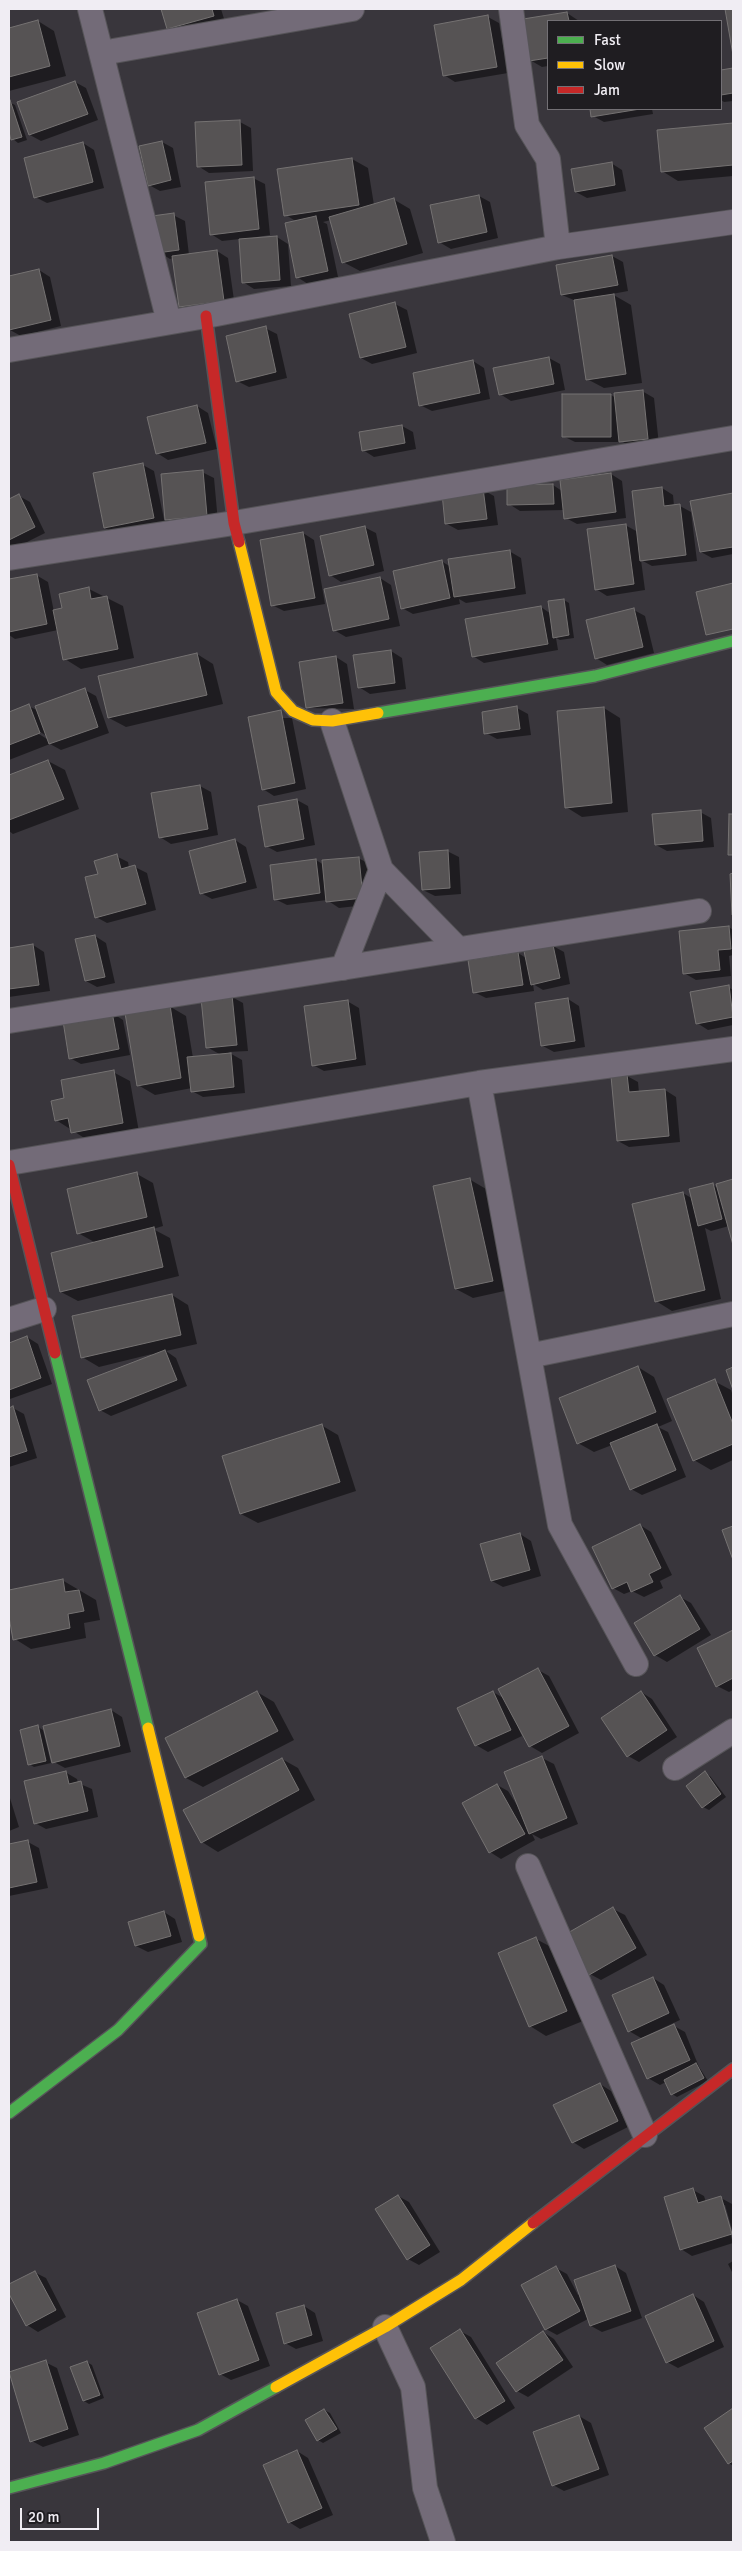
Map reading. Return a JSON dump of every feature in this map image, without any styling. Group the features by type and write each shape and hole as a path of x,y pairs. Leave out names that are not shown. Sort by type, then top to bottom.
{"street":[{"path":"90,9 169,322"},
{"path":"102,54 312,13 352,9"},
{"path":"511,9 526,125 548,159 558,247"},
{"path":"9,350 206,316 558,247 733,222"},
{"path":"206,316 234,523 276,692 293,711 312,720 332,721 595,676 733,641"},
{"path":"9,558 234,523 733,438"},
{"path":"332,721 381,870 458,949"},
{"path":"343,968 381,870"},
{"path":"9,1021 699,911"},
{"path":"9,2113 118,2030 202,1944 9,1164 479,1083 733,1049"},
{"path":"479,1083 560,1524 636,1664"},
{"path":"9,1320 44,1309"},
{"path":"529,1356 733,1314"},
{"path":"675,1768 733,1731"},
{"path":"528,1866 645,2135"},
{"path":"9,2488 104,2463 198,2430 385,2327 460,2280 645,2135 733,2069"},
{"path":"385,2327 413,2387 425,2488 443,2542"}],"building":[{"path":"161,9 212,9 214,16 167,29"},
{"path":"725,9 733,9 733,55"},
{"path":"567,12 569,20 547,20 547,58 529,61 523,19"},
{"path":"488,15 497,67 443,76 434,25"},
{"path":"38,20 50,66 9,77 9,28"},
{"path":"733,68 733,93 722,95 722,70"},
{"path":"75,81 88,114 29,135 17,102"},
{"path":"10,100 22,137 11,140 9,132"},
{"path":"590,110 634,110 591,117"},
{"path":"240,120 242,165 197,167 195,122"},
{"path":"733,123 733,165 661,172 657,130"},
{"path":"162,141 171,180 148,186 139,146"},
{"path":"83,142 93,182 34,198 24,158"},
{"path":"352,158 359,205 284,216 277,169"},
{"path":"612,162 615,185 575,192 571,169"},
{"path":"254,177 259,229 210,235 205,182"},
{"path":"479,195 487,232 438,243 430,205"},
{"path":"394,198 407,244 342,263 329,217"},
{"path":"174,213 179,250 157,253 152,216"},
{"path":"316,216 328,271 296,278 285,223"},
{"path":"277,236 280,280 242,283 239,239"},
{"path":"217,250 224,301 179,307 172,256"},
{"path":"612,255 618,285 561,295 556,265"},
{"path":"39,269 51,320 9,330 9,276"},
{"path":"614,294 626,374 586,380 574,300"},
{"path":"395,302 406,347 360,358 349,314"},
{"path":"266,326 276,372 236,382 226,336"},
{"path":"549,357 554,384 499,395 493,368"},
{"path":"473,360 480,393 419,406 413,373"},
{"path":"643,390 648,439 619,442 614,393"},
{"path":"562,394 611,394 611,437 562,437"},
{"path":"197,405 206,443 156,454 147,417"},
{"path":"402,425 405,443 362,451 359,432"},
{"path":"143,463 154,518 104,528 93,473"},
{"path":"203,470 207,516 165,520 161,474"},
{"path":"611,473 616,512 564,519 560,480"},
{"path":"553,484 554,504 507,505 507,485"},
{"path":"662,487 664,506 680,504 686,555 640,561 632,491"},
{"path":"483,488 487,519 445,524 442,493"},
{"path":"733,493 733,547 700,552 690,501"},
{"path":"19,494 35,527 9,540 9,499"},
{"path":"626,524 634,584 595,590 587,529"},
{"path":"365,526 374,565 329,576 320,536"},
{"path":"303,532 315,598 271,606 260,540"},
{"path":"510,550 515,588 454,597 448,559"},
{"path":"442,560 450,598 401,609 393,571"},
{"path":"37,574 47,624 9,632 9,579"},
{"path":"380,577 389,619 333,631 324,589"},
{"path":"733,583 733,629 706,635 696,592"},
{"path":"89,587 91,599 107,596 118,649 63,660 53,610 62,608 59,594"},
{"path":"564,599 569,635 553,638 548,601"},
{"path":"541,606 548,644 472,657 465,619"},
{"path":"634,608 643,647 595,659 586,620"},
{"path":"391,650 395,683 358,688 353,655"},
{"path":"197,653 207,695 108,718 98,676"},
{"path":"336,656 343,703 306,708 299,662"},
{"path":"85,688 98,727 49,744 35,706"},
{"path":"29,704 40,733 9,745 9,712"},
{"path":"517,706 520,729 484,734 482,712"},
{"path":"604,707 612,803 565,808 557,711"},
{"path":"281,710 295,783 262,790 248,717"},
{"path":"48,760 64,799 9,820 9,775"},
{"path":"200,785 208,829 159,838 151,793"},
{"path":"297,799 304,839 265,847 258,806"},
{"path":"701,810 703,841 655,845 652,814"},
{"path":"729,814 733,814 733,855 728,855"},
{"path":"235,839 246,882 200,894 189,851"},
{"path":"448,850 450,888 422,890 419,852"},
{"path":"117,854 121,869 135,865 146,904 95,918 85,877 98,874 94,861"},
{"path":"359,857 363,898 326,902 322,860"},
{"path":"316,859 320,893 274,900 270,865"},
{"path":"733,873 733,915 732,915 730,874"},
{"path":"729,926 731,949 718,950 720,970 683,974 679,931"},
{"path":"95,935 105,977 85,981 75,939"},
{"path":"33,944 39,985 9,989 9,948"},
{"path":"553,945 560,978 531,985 524,951"},
{"path":"518,952 523,985 473,993 468,960"},
{"path":"729,985 733,1017 696,1024 690,992"},
{"path":"232,995 237,1045 206,1048 201,998"},
{"path":"568,998 575,1041 541,1046 535,1003"},
{"path":"348,1000 356,1059 312,1066 304,1006"},
{"path":"170,1005 181,1078 137,1086 125,1013"},
{"path":"112,1012 119,1049 69,1059 63,1021"},
{"path":"231,1053 234,1087 191,1092 187,1057"},
{"path":"114,1070 123,1123 71,1133 68,1118 55,1121 51,1101 64,1098 61,1080"},
{"path":"627,1074 629,1092 665,1089 669,1136 617,1141 611,1076"},
{"path":"137,1172 147,1217 77,1234 67,1189"},
{"path":"470,1178 493,1281 455,1289 433,1186"},
{"path":"733,1179 733,1245 716,1184"},
{"path":"713,1183 722,1219 698,1226 689,1189"},
{"path":"683,1192 705,1290 655,1302 632,1204"},
{"path":"154,1227 163,1267 60,1292 51,1253"},
{"path":"172,1294 181,1335 81,1358 72,1316"},
{"path":"27,1336 41,1378 9,1390 9,1343"},
{"path":"165,1350 177,1380 99,1411 87,1380"},
{"path":"638,1366 656,1412 577,1444 559,1398"},
{"path":"733,1367 733,1390 726,1370"},
{"path":"715,1379 733,1424 733,1444 693,1461 667,1399"},
{"path":"13,1406 27,1451 9,1457 9,1408"},
{"path":"322,1424 340,1482 240,1514 222,1456"},
{"path":"657,1424 676,1470 630,1490 610,1443"},
{"path":"640,1524 661,1568 649,1574 653,1582 631,1592 627,1582 612,1589 592,1547"},
{"path":"733,1526 733,1560 722,1530"},
{"path":"520,1533 530,1570 491,1581 480,1544"},
{"path":"63,1579 65,1592 79,1590 84,1611 68,1614 70,1628 13,1640 9,1617 9,1590"},
{"path":"680,1595 700,1629 654,1656 634,1623"},
{"path":"733,1630 733,1678 716,1687 697,1648"},
{"path":"538,1668 569,1726 529,1747 498,1689"},
{"path":"257,1691 278,1731 185,1778 165,1738"},
{"path":"493,1691 511,1730 475,1746 457,1708"},
{"path":"641,1691 667,1730 627,1757 601,1718"},
{"path":"111,1709 120,1746 52,1763 43,1726"},
{"path":"38,1725 46,1761 28,1765 20,1730"},
{"path":"542,1756 567,1818 529,1834 504,1772"},
{"path":"282,1758 299,1790 201,1843 183,1810"},
{"path":"66,1771 69,1784 81,1781 88,1811 34,1824 24,1781"},
{"path":"705,1771 721,1794 702,1808 686,1786"},
{"path":"497,1784 525,1834 489,1853 462,1803"},
{"path":"28,1840 37,1882 9,1888 9,1844"},
{"path":"613,1907 636,1948 589,1975 566,1934"},
{"path":"164,1911 171,1936 135,1946 128,1922"},
{"path":"536,1937 567,2011 529,2027 498,1953"},
{"path":"653,1977 669,2013 628,2032 612,1995"},
{"path":"674,2024 690,2060 647,2079 631,2043"},
{"path":"696,2063 704,2078 671,2095 664,2080"},
{"path":"600,2083 618,2121 572,2143 553,2105"},
{"path":"693,2188 698,2203 721,2196 732,2234 680,2250 664,2197"},
{"path":"398,2195 430,2245 407,2260 375,2209"},
{"path":"615,2265 631,2311 590,2326 574,2280"},
{"path":"556,2266 580,2311 545,2330 521,2285"},
{"path":"35,2271 56,2310 26,2326 9,2294 9,2284"},
{"path":"693,2294 714,2341 666,2363 645,2316"},
{"path":"237,2299 259,2360 219,2375 197,2313"},
{"path":"304,2305 312,2335 284,2344 276,2313"},
{"path":"460,2329 505,2401 475,2419 430,2348"},
{"path":"543,2331 563,2360 516,2392 496,2363"},
{"path":"46,2360 68,2429 30,2442 9,2372"},
{"path":"87,2361 100,2395 83,2401 70,2367"},
{"path":"733,2408 733,2461 728,2464 704,2428"},
{"path":"324,2409 337,2429 317,2441 305,2420"},
{"path":"579,2415 599,2469 552,2486 533,2432"},
{"path":"297,2450 322,2508 288,2523 263,2465"}],"traffic: fast":[{"path":"378,713 595,676 733,641"},
{"path":"55,1353 148,1728"},
{"path":"9,2113 118,2030 201,1944 199,1936"},
{"path":"9,2488 104,2463 198,2430 276,2387"}],"traffic: slow":[{"path":"239,542 276,692 293,711 313,720 332,721 378,713"},
{"path":"148,1728 199,1936"},
{"path":"276,2387 385,2327 461,2280 533,2223"}],"traffic: jam":[{"path":"206,316 234,523 239,542"},
{"path":"9,1165 55,1353"},
{"path":"533,2223 733,2069"}]}
